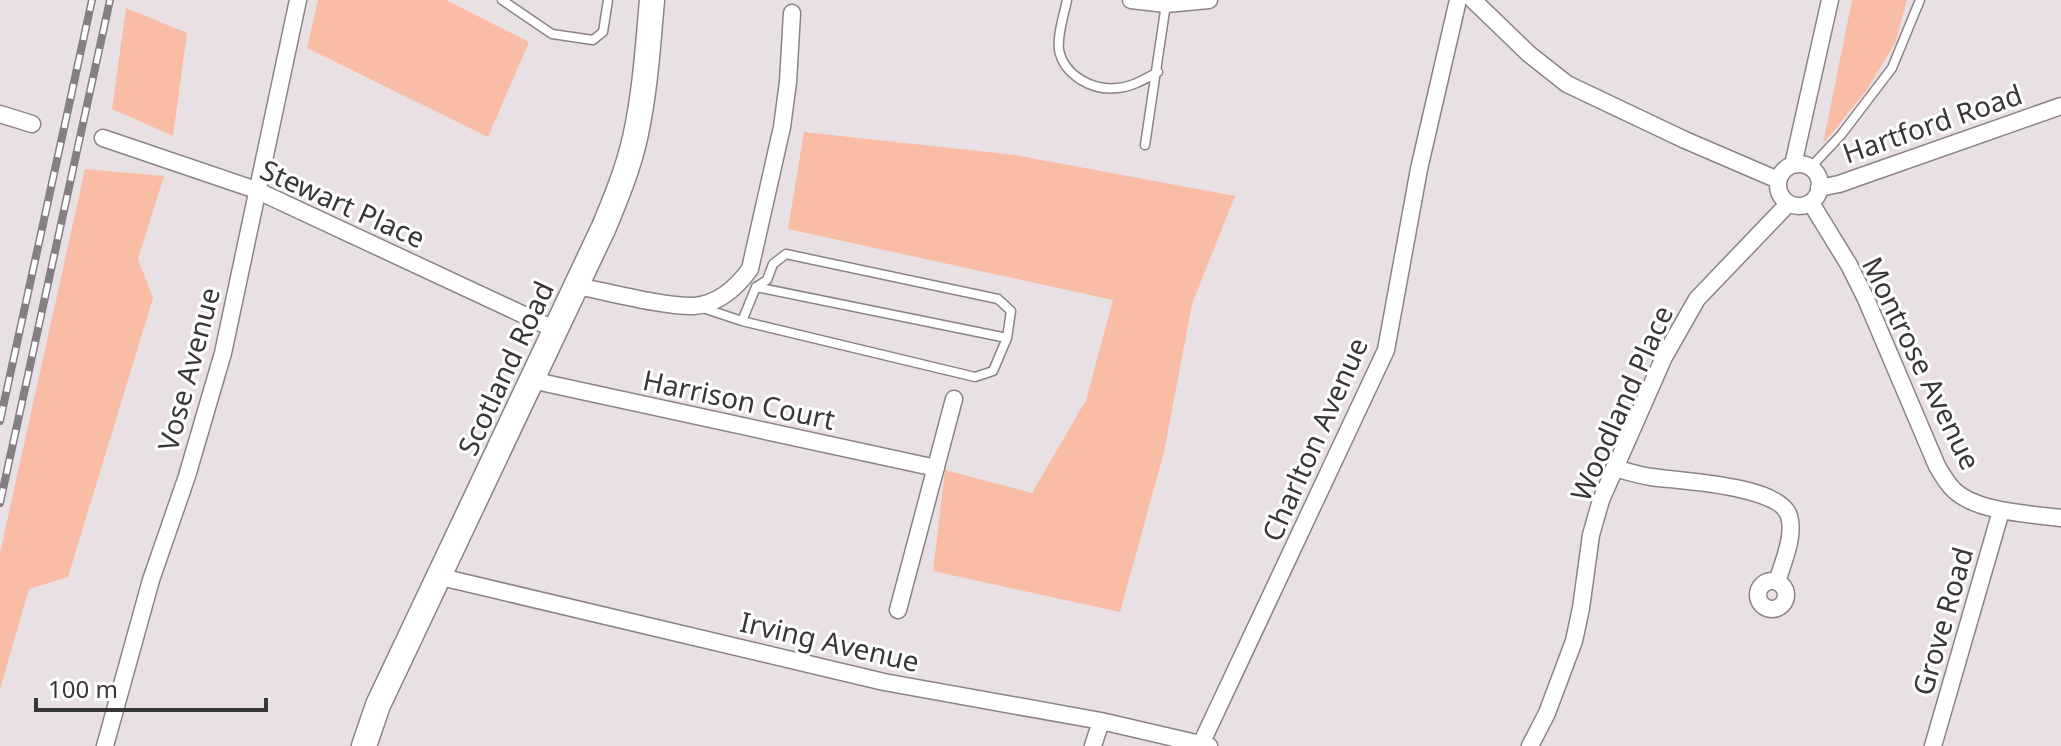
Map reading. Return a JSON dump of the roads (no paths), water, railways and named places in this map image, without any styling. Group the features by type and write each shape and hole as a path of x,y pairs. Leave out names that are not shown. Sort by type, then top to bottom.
{"main road":[{"name":"Scotland Road","path":"364,746 378,705 441,577 622,184 635,139 652,0"}],"street":[{"name":"Vose Avenue","path":"105,746 151,580 187,476 223,353 298,0"},
{"path":"1131,0 1166,4 1209,0"},
{"name":"Charlton Avenue","path":"1206,745 1386,350 1419,169 1458,0"},
{"path":"1473,0 1529,54 1567,84 1672,135 1778,180"},
{"path":"1801,166 1830,0"},
{"path":"577,286 696,306 716,300 749,283 782,127 792,13"},
{"name":"Hartford Road","path":"1815,195 2061,106"},
{"path":"0,114 32,124"},
{"name":"Stewart Place","path":"103,138 256,190 556,330"},
{"path":"1801,166 1818,177 1815,195 1800,206 1788,204 1779,193 1778,180 1781,173 1801,166"},
{"name":"Montrose Avenue","path":"1815,195 1866,299 1937,466 1952,489 1966,499 2001,511 2061,518"},
{"name":"Woodland Place","path":"1530,746 1547,713 1574,641 1591,535 1614,468 1664,357 1697,299 1788,204"},
{"name":"Harrison Court","path":"531,380 936,468"},
{"path":"898,610 954,399"},
{"path":"1614,468 1647,476 1725,486 1778,502 1789,516 1790,538 1777,582"},
{"name":"Grove Road","path":"1933,746 2001,511"},
{"name":"Irving Avenue","path":"441,577 884,682 1101,721 1206,745"},
{"path":"1093,746 1101,721"}],"lane":[{"path":"502,0 552,34 593,40 603,32 608,0"},
{"path":"1067,0 1058,46 1062,61 1075,76 1100,87 1116,89 1158,72"},
{"path":"1801,166 1841,135 1892,68 1920,0"},
{"path":"1145,145 1166,4"},
{"path":"696,306 742,321 975,377 993,371 1007,338 1011,311 998,299 786,254 773,264 767,280 749,283"},
{"path":"742,321 749,283"},
{"path":"749,283 1007,338"}],"railway":[{"path":"0,421 92,0"},
{"path":"0,503 110,0"}]}
